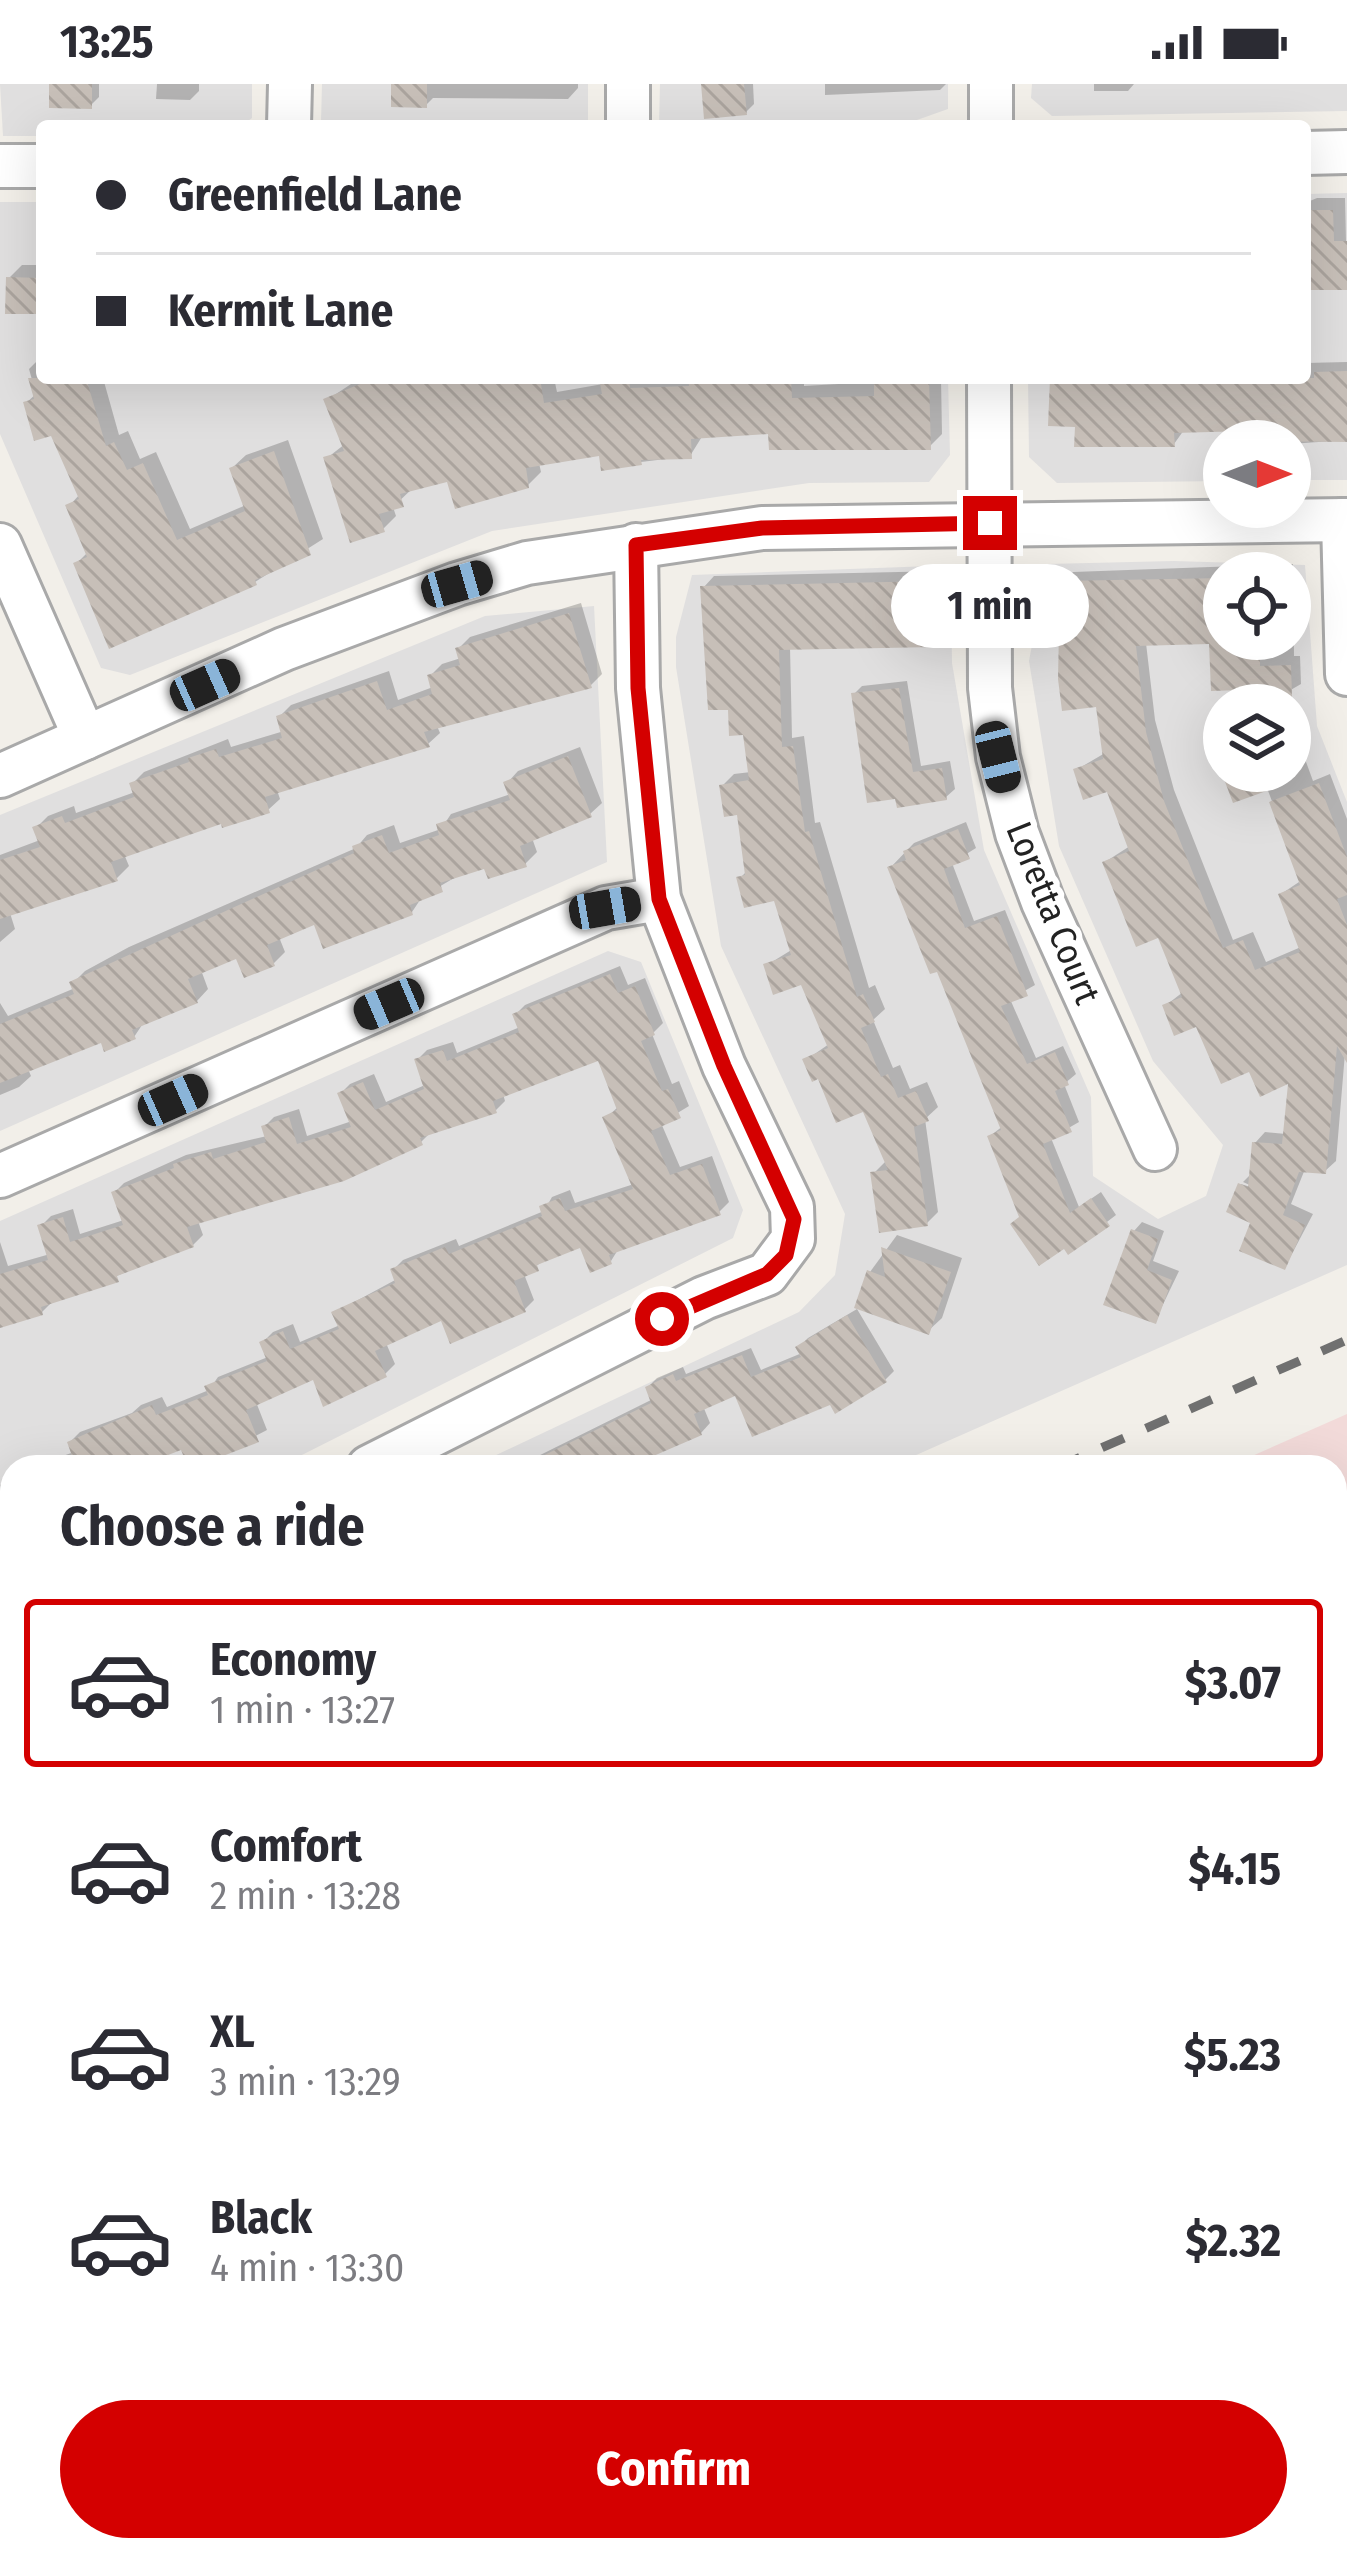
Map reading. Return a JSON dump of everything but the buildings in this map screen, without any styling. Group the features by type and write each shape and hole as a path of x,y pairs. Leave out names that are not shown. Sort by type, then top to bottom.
{"street":[{"path":"290,84 290,120"},
{"path":"628,84 628,120"},
{"path":"991,84 991,120"},
{"path":"1311,152 1347,152"},
{"path":"0,166 36,166"},
{"name":"Loretta Court","path":"989,384 990,688 998,757 1017,833 1155,1149"},
{"path":"0,776 284,649 457,584 527,563 762,528 1345,520 1347,674"},
{"path":"0,544 85,738"},
{"path":"393,1455 704,1298 767,1274 793,1239 792,1207 724,1066 659,899 638,688 636,545"},
{"path":"0,1176 605,908 659,899"}],"shaded area":[{"path":"0,84 252,84 249,120 36,120 36,136 3,136"},
{"path":"322,84 588,84 588,120 321,120"},
{"path":"660,84 948,84 948,109 917,120 659,120"},
{"path":"1032,84 1347,84 1347,111 1052,116 1031,98"},
{"path":"1347,193 1347,480 1311,480 1311,420 1203,420 1203,481 1057,483 1029,457 1028,384 1311,384 1311,194"},
{"path":"0,202 36,202 36,384 948,384 950,455 929,482 809,483 492,531 130,675 101,668 0,434"},
{"path":"1203,562 1203,660 1311,660 1311,646 1317,726 1347,802 1347,1265 916,1455 496,1455 799,1312 835,1275 845,1214 721,946 676,667 676,637 692,575 931,566 951,581 952,663 984,850 1091,1097 1093,1176 1158,1219 1206,1196 1223,1145 1153,1061 1059,846 1029,661 1047,564"},
{"path":"594,606 607,862 0,1131 0,815 485,616"},
{"path":"608,951 641,962 743,1210 733,1238 302,1455 0,1455 0,1221"},
{"path":"1347,1414 1347,1455 1254,1455"}],"railway":[{"path":"1085,1455 1347,1340"}],"route":[{"path":"662,1319 767,1274 786,1255 794,1219 724,1066 659,899 638,688 636,545 705,532 762,528 990,523"}]}
